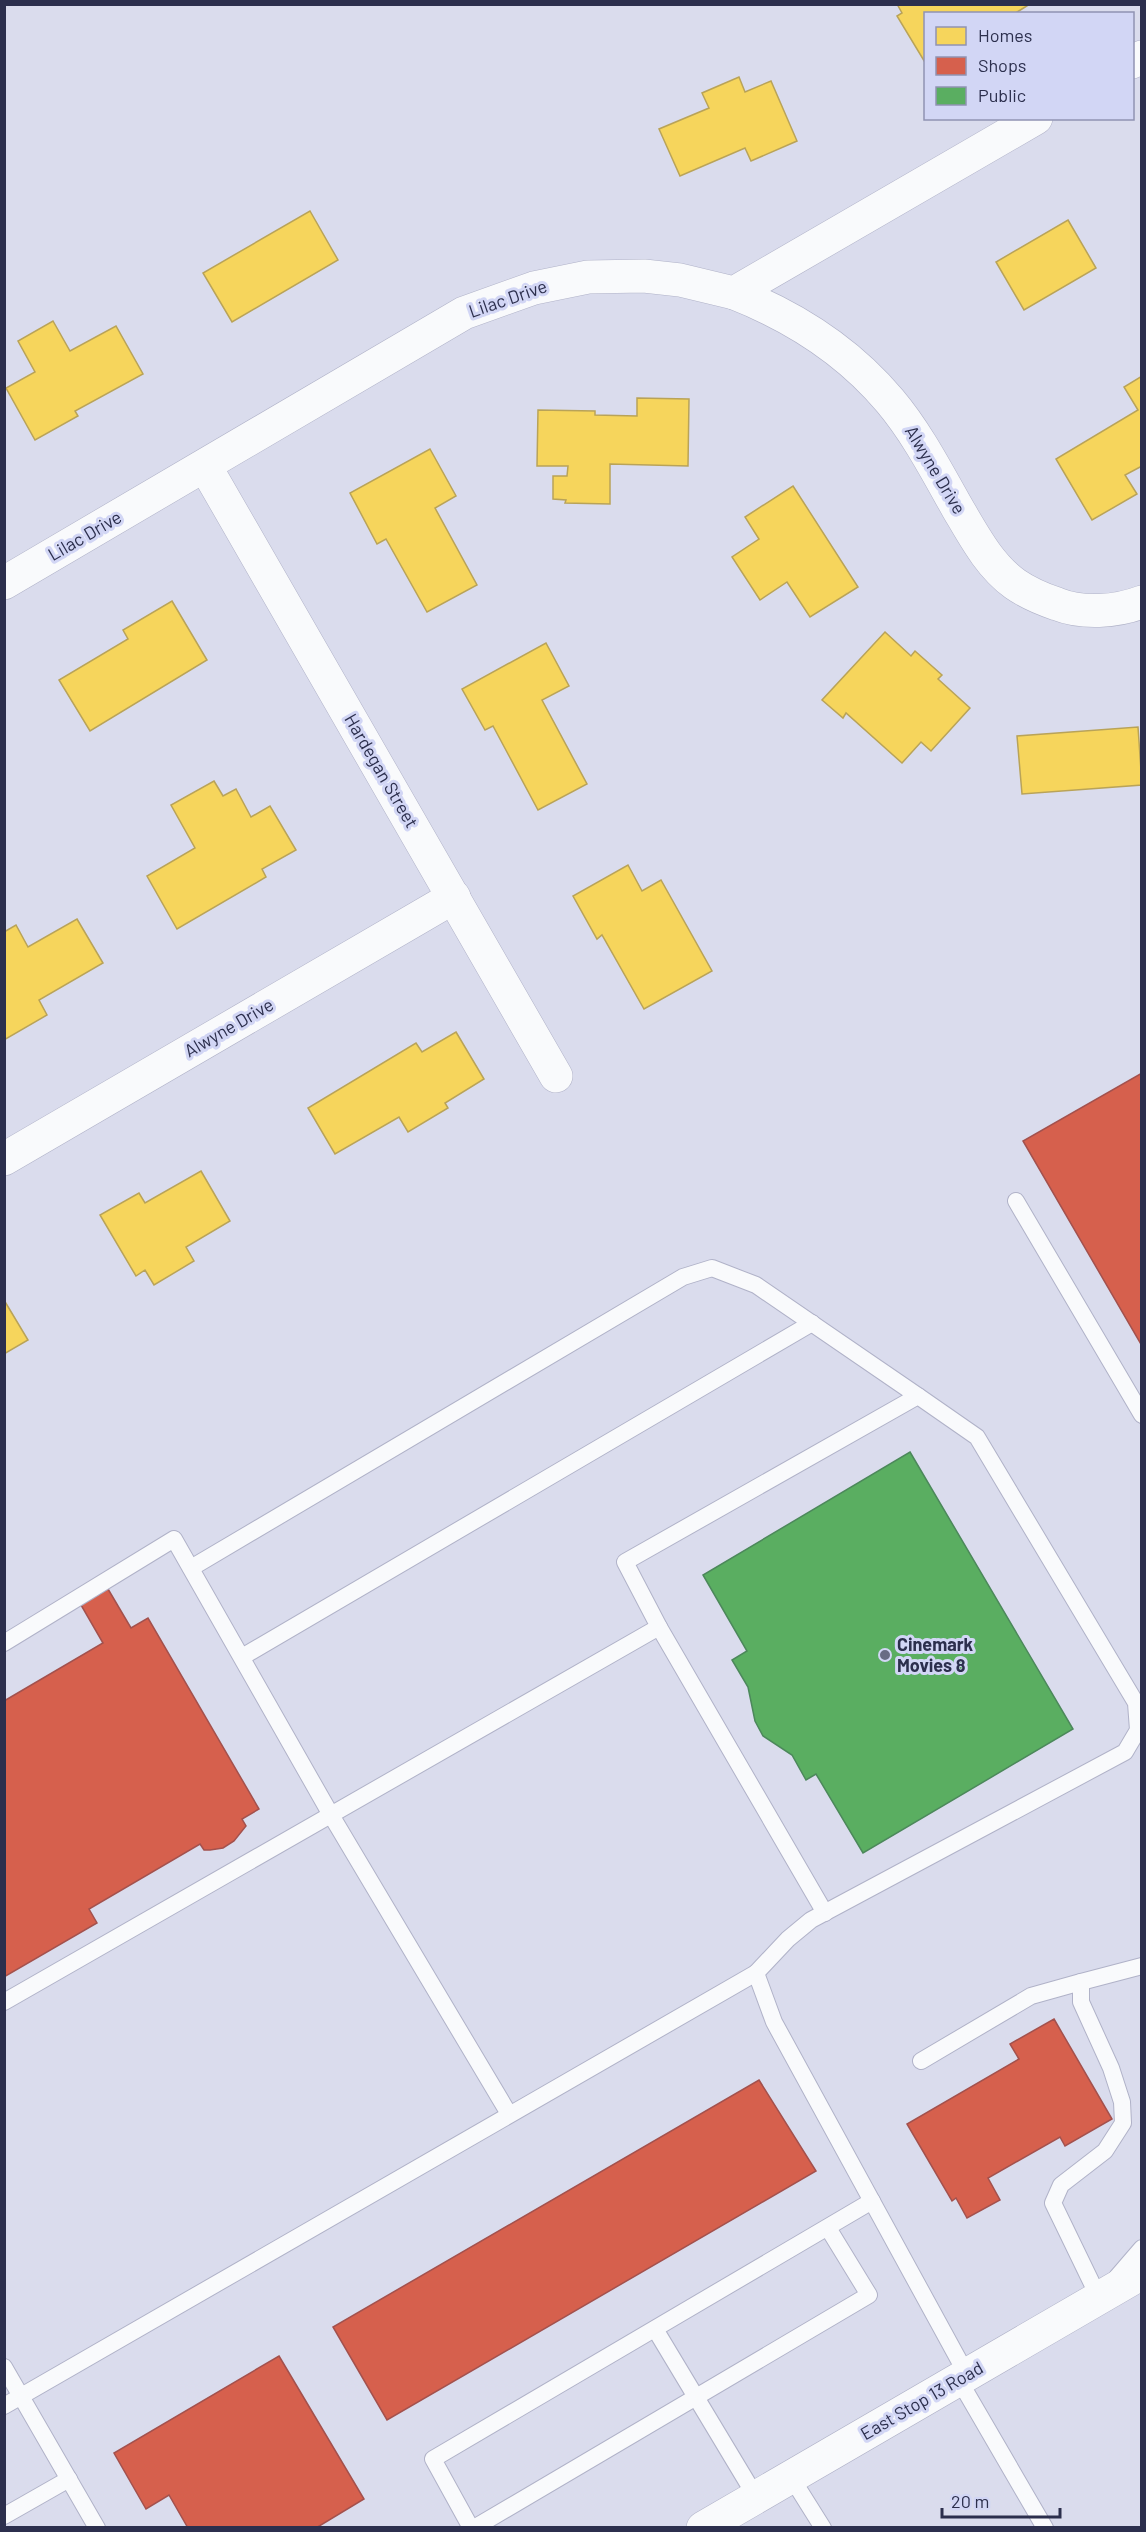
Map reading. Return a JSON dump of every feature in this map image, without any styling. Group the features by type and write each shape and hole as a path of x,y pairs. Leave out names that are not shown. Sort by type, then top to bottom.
{"street":[{"path":"734,293 1033,120"},
{"name":"Lilac Drive","path":"4,583 448,322 534,288 588,278 644,276 698,283 734,293"},
{"name":"Alwyne Drive","path":"734,293 770,307 803,326 865,373 891,402 918,440 988,558 1015,584 1046,600 1083,610 1101,610 1142,602"},
{"name":"Hardegan Street","path":"205,466 556,1076"},
{"name":"Alwyne Drive","path":"4,1159 454,897"},
{"name":"East Stop 13 Road","path":"703,2528 1142,2273"}],"lane":[{"path":"1016,1201 1142,1415"},
{"path":"4,2406 756,1973 788,1939 825,1912 1125,1752 1138,1730 1136,1704 977,1437 756,1285 712,1268 683,1277 191,1568"},
{"path":"242,1657 812,1323"},
{"path":"825,1912 659,1627 625,1562 918,1396"},
{"path":"4,1643 174,1539 332,1815 509,2114"},
{"path":"4,2002 659,1627"},
{"path":"921,2061 1031,1996 1142,1966"},
{"path":"756,1973 774,2022 872,2201 963,2377 1045,2528"},
{"path":"1081,1982 1081,2002 1114,2077 1122,2102 1123,2122 1106,2151 1061,2186 1053,2203 1099,2298"},
{"path":"828,2228 869,2295 472,2528 433,2460 872,2201"},
{"path":"1099,2298 1142,2248"},
{"path":"1099,2298 1142,2285"},
{"path":"655,2329 756,2497"},
{"path":"4,2367 97,2528"},
{"path":"791,2477 823,2528"},
{"path":"4,2516 69,2479"}],"building: Homes":[{"path":"897,4 1030,4 1017,12 924,12 924,61 897,16 902,13"},
{"path":"739,77 745,92 771,81 797,141 751,161 745,148 680,176 659,129 709,108 702,93"},
{"path":"310,211 338,260 232,322 203,273"},
{"path":"1068,220 1096,268 1024,310 996,262"},
{"path":"53,321 70,351 116,326 143,374 75,411 78,416 35,440 6,388 35,372 18,341"},
{"path":"1142,376 1142,466 1125,475 1137,494 1092,520 1056,459 1138,410 1124,387"},
{"path":"637,398 689,399 688,466 610,464 610,504 565,503 566,500 553,499 553,476 567,476 568,466 537,466 538,410 595,411 595,415 637,416"},
{"path":"430,449 456,496 435,508 477,585 427,612 386,539 377,544 350,493"},
{"path":"793,486 858,587 810,617 787,582 760,600 732,557 759,539 745,517"},
{"path":"172,601 207,660 90,731 59,680 128,639 123,630"},
{"path":"885,632 911,656 915,651 942,675 938,679 970,708 931,751 921,742 902,763 846,713 843,718 822,700"},
{"path":"546,643 569,686 542,700 587,784 538,810 493,726 485,730 462,689"},
{"path":"1138,727 1142,785 1022,794 1017,736"},
{"path":"214,781 223,796 236,789 251,817 270,806 296,850 262,869 266,877 177,929 147,876 195,848 171,805"},
{"path":"628,865 642,891 661,880 712,971 644,1009 602,935 597,939 573,896"},
{"path":"77,919 103,963 39,1000 47,1015 4,1040 4,932 16,925 28,947"},
{"path":"456,1032 484,1079 445,1103 448,1108 408,1132 399,1117 335,1154 308,1108 416,1043 422,1052"},
{"path":"201,1171 230,1221 186,1247 194,1261 154,1285 145,1270 136,1276 100,1215 139,1193 145,1203"},
{"path":"4,1300 28,1340 4,1354"}],"building: Shops":[{"path":"1142,1073 1142,1346 1023,1141"},
{"path":"108,1589 131,1628 148,1618 259,1809 242,1819 246,1826 234,1841 223,1848 210,1850 204,1850 200,1844 89,1909 97,1923 4,1977 4,1701 103,1643 81,1605"},
{"path":"1054,2019 1112,2119 1065,2146 1060,2137 988,2178 1000,2200 967,2218 956,2198 952,2201 907,2124 1019,2059 1010,2044"},
{"path":"759,2080 816,2171 387,2420 333,2327"},
{"path":"279,2356 364,2499 316,2528 188,2528 169,2495 146,2509 114,2453"}],"building: Public":[{"name":"Cinemark Movies 8","path":"910,1452 1073,1729 863,1853 816,1774 806,1780 792,1755 763,1736 755,1721 748,1687 732,1660 747,1651 703,1575"}],"place":[{"name":"Cinemark Movies 8","path":"885,1655"}]}
